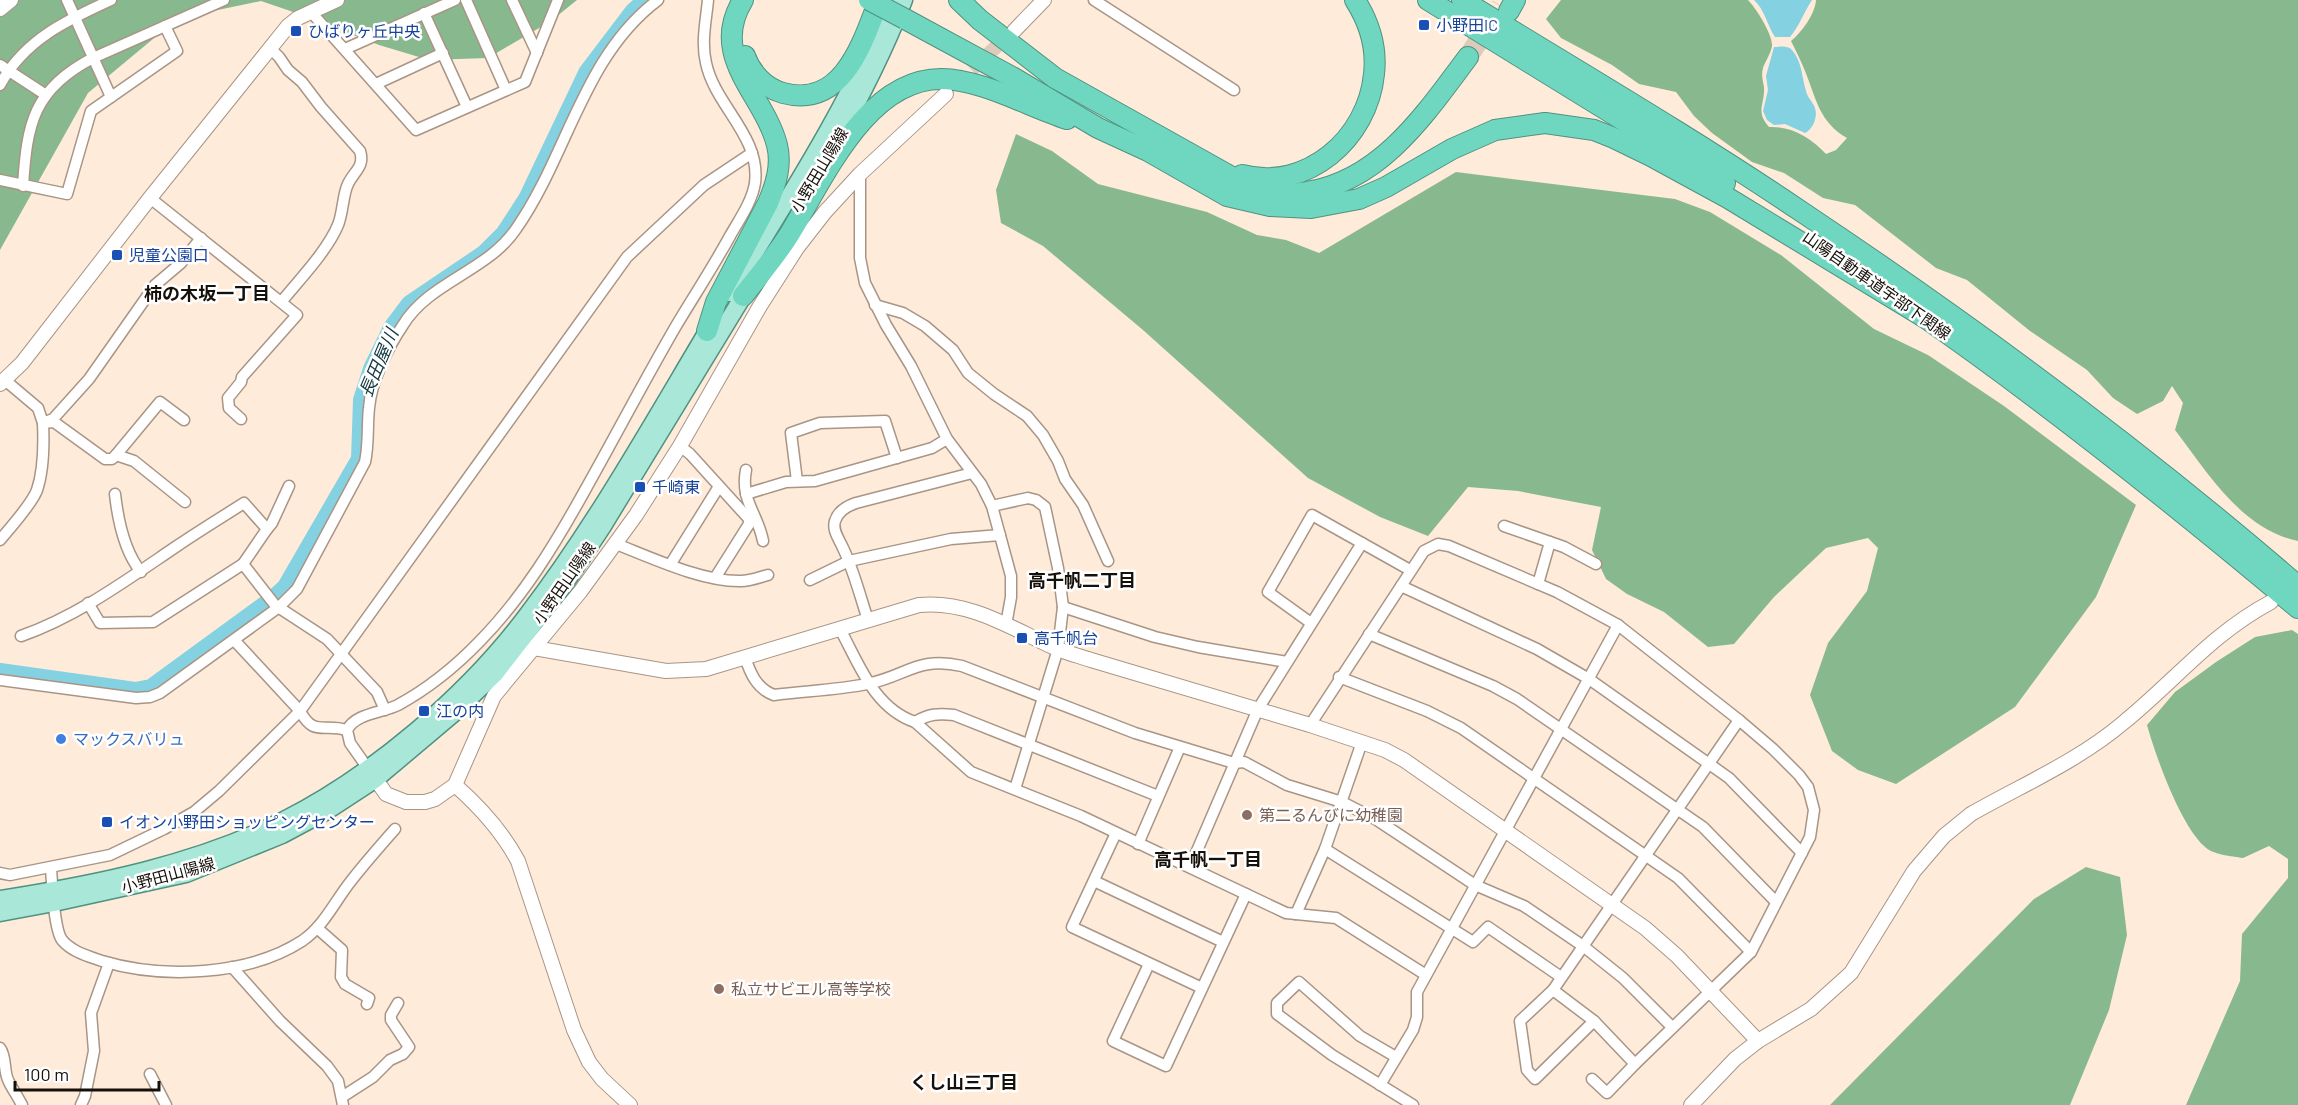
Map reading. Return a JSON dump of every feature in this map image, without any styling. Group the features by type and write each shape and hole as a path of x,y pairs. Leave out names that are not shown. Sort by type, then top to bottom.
{"highway":[{"path":"707,331 716,302 768,203 779,169 777,146 772,131 744,80 733,52 733,24 743,0"},
{"path":"756,0 748,11 741,32 742,47 747,61 755,74 771,88 796,95 814,93 832,85 847,70 879,0"},
{"path":"869,0 899,6 1039,84 1117,112"},
{"path":"959,0 980,20 1055,78 1248,186 1261,192 1274,194 1310,192 1346,181 1372,166 1404,136 1472,59 1455,90 1401,151 1383,168 1345,191 1314,201 1295,204 1277,202 1232,193 1188,173"},
{"path":"1219,169 1257,179 1293,175 1322,162 1349,136 1366,107 1375,72 1369,29 1355,0"},
{"name":"山陽自動車道宇部下関線","path":"1428,0 1687,158 1924,317 2159,492 2298,608"},
{"name":"山陽自動車道宇部下関線","path":"1462,0 1791,204 1932,301 2042,381 2182,489 2298,586"},
{"path":"1474,0 1542,49"},
{"path":"899,6 1098,128 1148,151 1227,196 1251,203 1297,209 1353,201 1386,188 1452,149 1495,130 1545,123 1578,127 1614,138 1709,187 1924,317"},
{"path":"743,296 786,241 850,135 877,105 907,87 922,81 941,79 967,82 1051,114 1098,128"}],"main road":[{"name":"小野田山陽線","path":"373,774 467,683 526,617 591,522 830,128 872,47 899,6"},
{"name":"小野田山陽線","path":"0,913 236,840 283,820 373,774 452,715 495,674 564,585 603,526 708,354 858,104 888,42 899,6"},
{"name":"小野田山陽線","path":"0,899 53,897"}],"street":[{"path":"0,9 11,0"},
{"path":"67,0 111,98"},
{"path":"0,85 4,67 41,37 74,17 111,0"},
{"path":"23,186 30,127 46,95 61,78 93,58 224,0"},
{"path":"0,540 36,492 44,454 44,423 38,408 3,382 22,363 288,26 298,18 337,0"},
{"path":"345,48 455,0"},
{"path":"466,0 506,90"},
{"path":"512,0 537,53"},
{"path":"311,12 416,130 525,82 558,0"},
{"path":"0,680 136,698 150,697 160,693 234,640 274,603 297,589 365,462 371,390 402,326 418,306 488,258 516,230 532,205 592,79 622,35 644,11 658,0"},
{"path":"708,0 705,29 706,64 720,97 742,131 752,153 755,184 743,214 662,351 539,569 509,609 463,658 426,687 397,705 358,718 350,724 347,730 350,743 386,794 398,800 414,803 435,799 455,785 494,696 616,544 680,446 760,306 797,248 825,212 860,174 946,94"},
{"path":"1014,31 1044,0"},
{"path":"1094,0 1234,90"},
{"path":"424,14 467,107"},
{"path":"0,180 67,194 91,111 177,51 165,26"},
{"path":"271,49 288,70 302,82 360,151 362,157 358,171 347,185 341,215 331,238 282,301"},
{"path":"376,84 443,53"},
{"path":"4,67 46,95"},
{"path":"0,873 10,875 110,855 164,830 194,812 241,769 300,711 627,257 704,185 752,153"},
{"path":"860,174 860,258 865,283 875,305 911,366 947,439 981,484 992,506 1011,576 1011,597 1006,625"},
{"path":"150,198 297,315 242,377 241,382 228,398 229,408 241,419"},
{"path":"44,423 53,419 89,379 155,285 180,263 201,238"},
{"path":"875,305 903,313 925,326 953,350 968,373 994,394 1028,416 1043,435 1065,479 1083,505 1108,561"},
{"path":"708,354 727,365"},
{"path":"44,423 54,422 105,459 112,459 160,402 184,420"},
{"path":"797,481 791,433 820,423 885,421 897,458"},
{"path":"746,494 786,482 815,481 932,448 947,439"},
{"path":"680,446 749,519 749,524 715,578"},
{"path":"116,456 134,461 185,502"},
{"path":"746,470 743,484 749,507 760,527 763,541"},
{"path":"868,620 849,561 835,532 834,522 838,514 847,506 972,473"},
{"path":"88,603 100,623 153,622 243,564 272,523 289,486"},
{"path":"670,565 718,488"},
{"path":"115,494 118,519 134,564 141,572"},
{"path":"992,506 1028,498 1045,507 1058,568 1063,607 1058,649 1015,789"},
{"path":"21,636 43,628 141,572 244,503 267,529"},
{"path":"1311,623 1268,592 1312,514 1410,570"},
{"path":"1504,526 1550,542 1596,564"},
{"path":"810,580 849,561 951,539 1000,535"},
{"path":"1538,584 1550,542"},
{"path":"1190,867 1258,709 1362,543"},
{"path":"616,544 670,565 715,578 742,581 768,575"},
{"path":"1310,724 1410,570 1424,551 1438,544 1449,546 1538,584 1618,625 1739,720 1799,775 1808,787 1812,798 1813,824 1810,837 1750,952 1607,1093 1592,1079"},
{"path":"243,564 274,603 327,639 377,692 385,710"},
{"path":"1401,586 1537,650 1589,680 1729,778 1802,853"},
{"path":"1691,1105 1735,1059 1758,1041 1811,1009 1851,973 1914,871 1929,852 1957,825 1971,814 2101,741 2125,722 2222,633 2271,602"},
{"path":"534,648 666,671 706,669 919,605 934,604 969,609 1058,649 1310,724 1385,750 1404,760 1613,904 1669,949 1758,1041"},
{"path":"1063,607 1155,637 1198,647 1287,662"},
{"path":"1380,1085 1413,1030 1417,1017 1417,992 1618,625"},
{"path":"840,629 869,684 892,709 904,718 915,722 971,772 1116,833 1286,913 1336,918 1426,975"},
{"path":"1369,634 1493,686 1517,699 1703,828 1776,902"},
{"path":"234,640 312,727 347,730"},
{"path":"745,657 757,682 764,691 774,695 869,684 932,662 962,666 1135,733 1234,763 1244,762 1287,785 1342,802 1377,820 1475,885 1524,906 1583,946 1623,978 1672,1027"},
{"path":"1340,678 1427,711 1461,728 1678,878 1750,952"},
{"path":"915,722 928,715 939,713 954,715 1158,796"},
{"path":"1594,1021 1535,1080 1527,1070 1520,1021 1553,990 1739,720"},
{"path":"1296,914 1325,849 1362,742"},
{"path":"1138,843 1180,747"},
{"path":"455,785 471,799 509,843 521,871 574,1030 589,1062 602,1079 630,1105"},
{"path":"51,868 53,897 60,936 65,943 85,955 109,963 156,972 232,967 262,959 292,947 317,928 395,828"},
{"path":"1116,833 1072,927 1202,988"},
{"path":"1325,849 1450,930 1473,942 1488,927 1561,977"},
{"path":"1094,881 1223,942"},
{"path":"1149,964 1113,1041 1166,1066 1246,894"},
{"path":"317,928 339,945 342,950 341,977 345,984 369,999 367,1004"},
{"path":"81,1105 94,1052 91,1013 109,963"},
{"path":"232,967 280,1021 327,1066 338,1082 342,1101 373,1077 390,1060 403,1054 409,1047 391,1020 391,1015 398,1003"},
{"path":"1396,1057 1360,1036 1299,982 1277,1003 1277,1014 1332,1055 1413,1105"},
{"path":"1553,990 1594,1021 1635,1064"},
{"path":"0,1048 3,1052 8,1082 16,1091 22,1105"},
{"path":"150,1074 166,1105"}],"green space":[{"path":"0,0 577,0 551,21 488,58 429,60 379,45 261,1 213,11 171,24 88,93 0,250"},
{"path":"1561,0 1748,0 1763,22 1772,41 1762,73 1764,93 1762,117 1769,127 1800,134 1826,154 1836,150 1847,138 1830,125 1824,117 1791,41 1807,22 1816,0 2298,0 2298,541 2278,535 2259,525 2213,481 2175,430 2183,403 2172,386 2163,401 2137,414 2113,398 2087,370 2030,331 1967,280 1936,268 1855,205 1823,198 1784,173 1752,162 1712,133 1694,116 1676,92 1639,84 1612,65 1561,38 1546,19"},
{"path":"1016,134 1052,151 1098,184 1207,212 1257,235 1286,240 1319,253 1456,172 1675,199 1710,212 1781,255 1874,329 1928,355 2004,406 2136,505 2096,597 2015,707 1896,784 1858,770 1832,751 1810,695 1828,643 1867,591 1878,548 1868,538 1826,548 1774,597 1734,644 1708,647 1664,612 1627,594 1606,579 1592,550 1601,507 1518,491 1468,487 1428,536 1380,517 1308,478 1143,330 1043,246 1001,223 996,190"},
{"path":"2292,630 2298,634 2298,1105 2186,1105 2240,981 2242,934 2288,878 2288,859 2269,846 2243,858 2217,853 2204,846 2195,836 2178,806 2156,754 2147,725 2175,692 2216,662 2255,637"},
{"path":"2086,867 2120,877 2127,935 2109,1010 2070,1105 1830,1105 2034,899"}],"water":[{"path":"1754,0 1812,0 1790,37 1775,37 1761,8"},
{"path":"1774,47 1790,48 1800,64 1807,93 1816,111 1812,126 1805,133 1785,124 1774,125 1767,120 1763,111 1768,90 1766,76"}],"waterway":[{"name":"長田屋川","path":"0,672 135,691 151,688 273,599 286,587 360,459 362,400 372,369 392,328 410,304 484,254 505,233 527,199 587,73 634,11 647,0"}],"tunnel":[{"path":"1468,57 1501,6"},
{"path":"956,84 1010,34"}],"place":[{"name":"小野田IC","path":"1424,25"},
{"name":"ひばりヶ丘中央","path":"296,31"},
{"name":"児童公園口","path":"117,255"},
{"name":"千崎東","path":"640,487"},
{"name":"高千帆台","path":"1022,638"},
{"name":"江の内","path":"424,711"},
{"name":"マックスバリュ","path":"61,739"},
{"name":"第二るんびに幼稚園","path":"1247,815"},
{"name":"イオン小野田ショッピングセンター","path":"107,822"},
{"name":"私立サビエル高等学校","path":"719,989"}],"district":[{"name":"柿の木坂一丁目","path":"207,294"},
{"name":"高千帆二丁目","path":"1082,581"},
{"name":"高千帆一丁目","path":"1208,860"},
{"name":"くし山三丁目","path":"964,1083"}]}
